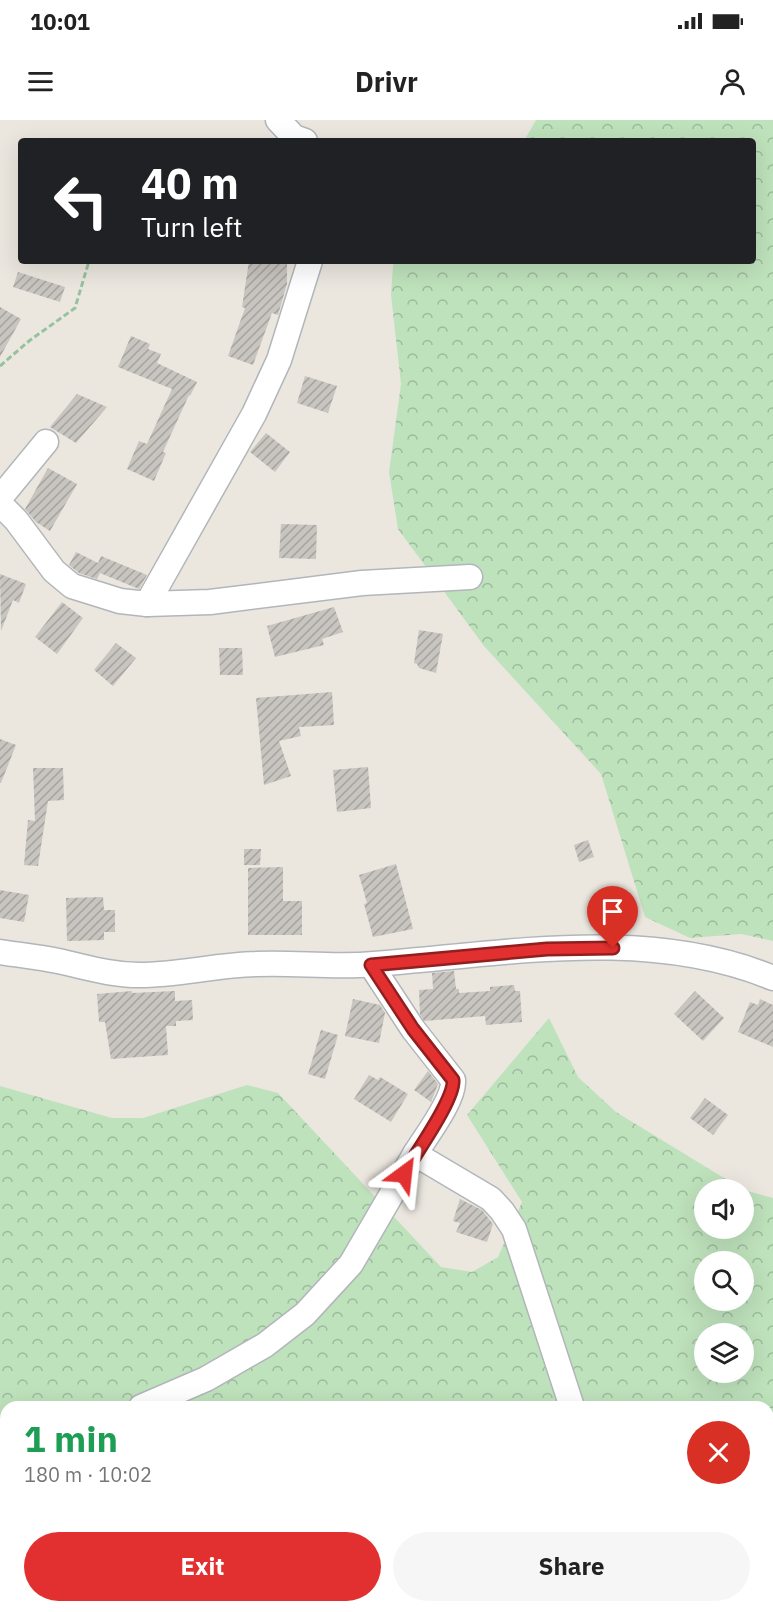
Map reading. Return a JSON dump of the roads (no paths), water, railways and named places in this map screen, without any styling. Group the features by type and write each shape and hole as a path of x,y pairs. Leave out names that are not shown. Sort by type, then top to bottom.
{"street":[{"path":"278,120 297,138"},
{"path":"147,604 258,405 279,360 309,264"},
{"path":"0,498 46,442"},
{"path":"0,504 22,527 54,571 72,586 120,601 147,604 210,602 362,583 470,577"},
{"path":"0,952 53,960 104,973 138,975 222,965 371,965 547,949 613,948 672,951 710,957 743,965 773,978"},
{"path":"155,1401 206,1379 265,1345 305,1314 351,1264 454,1087 453,1080 413,1029 371,965"},
{"path":"415,1154 491,1199 514,1229 570,1401"}]}
